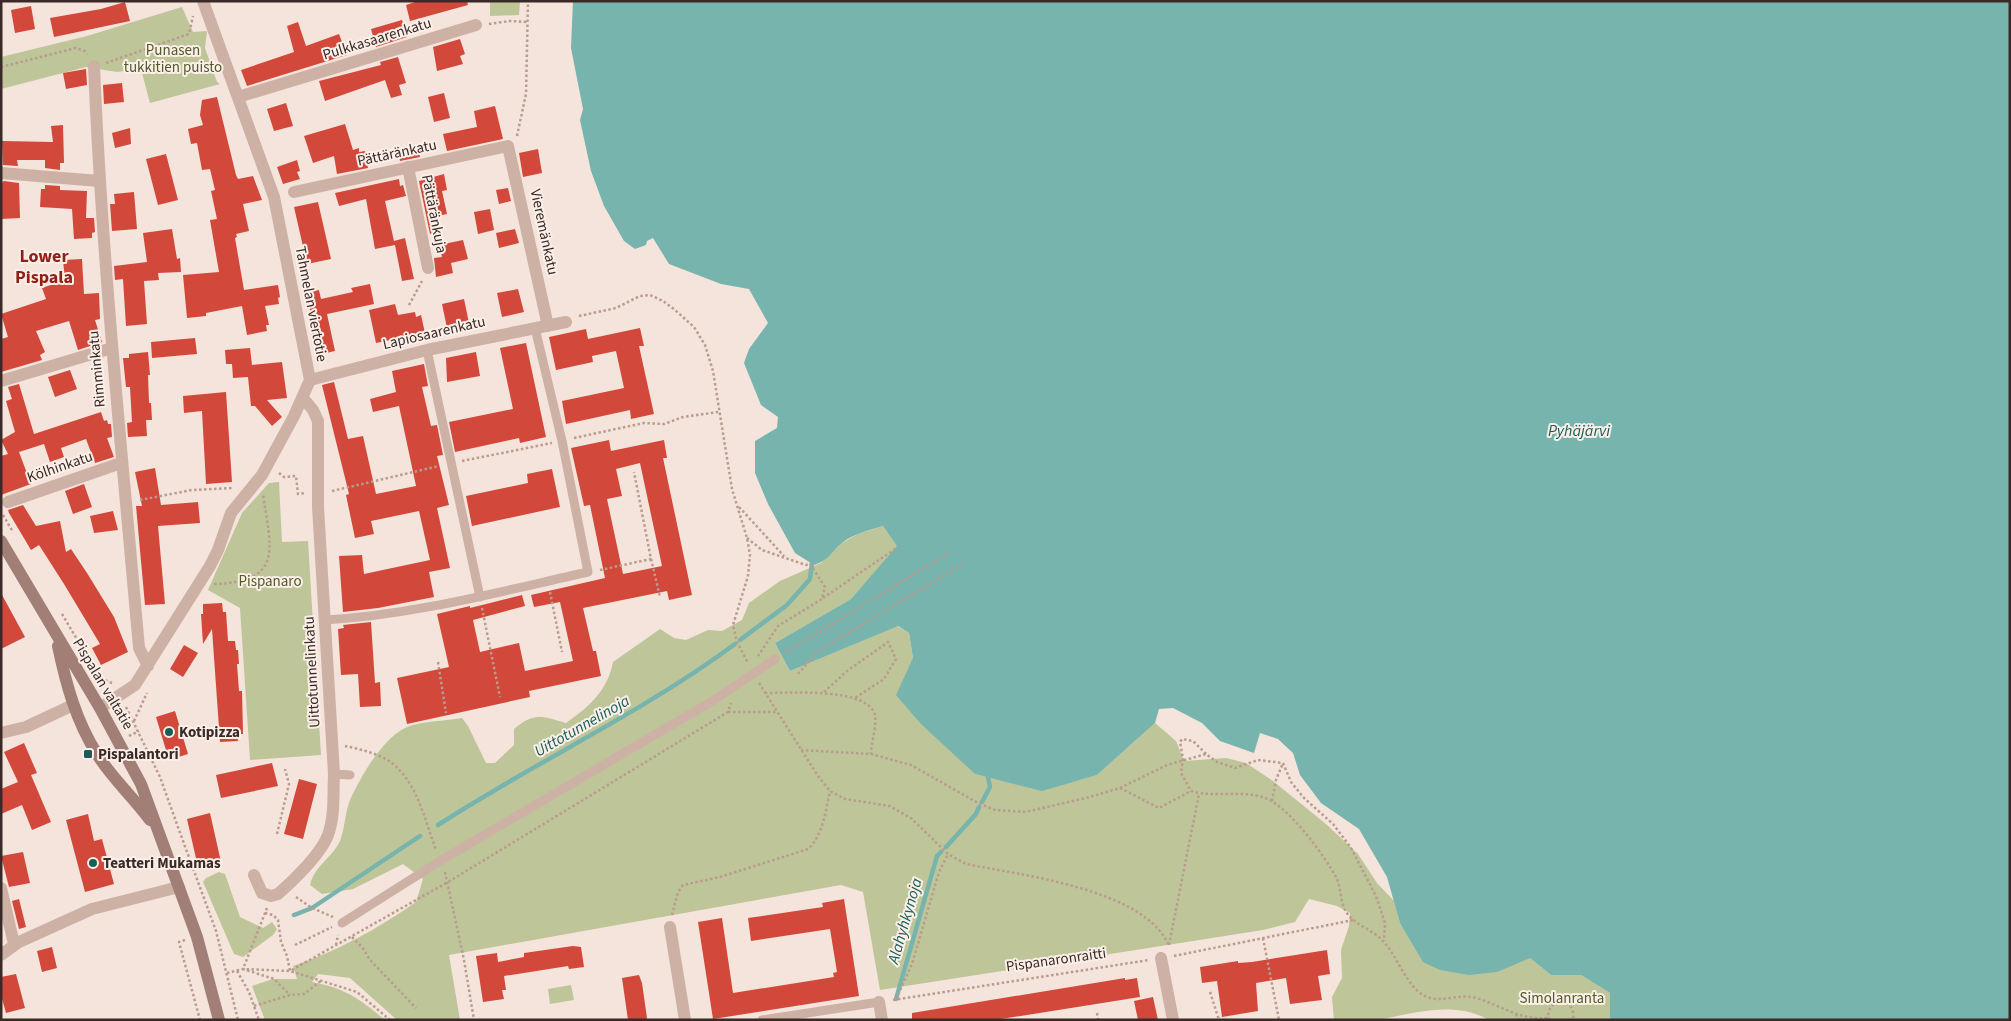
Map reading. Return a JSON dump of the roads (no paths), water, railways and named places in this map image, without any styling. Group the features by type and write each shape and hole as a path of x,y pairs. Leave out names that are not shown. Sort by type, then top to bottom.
{"main road":[{"name":"Pispalan valtatie","path":"1,541 100,708 141,784 197,937 219,1020"},
{"path":"56,636 73,705 98,755 157,829"}],"street":[{"name":"Tahmelan viertotie","path":"100,708 135,685 148,666 210,566 218,550 231,513 262,475 303,398 310,380 274,197 238,97 198,5"},
{"name":"Pulkkasaarenkatu","path":"238,97 476,25"},
{"name":"Rimminkatu","path":"94,66 99,181 121,463 139,648 148,666"},
{"name":"Pättäränkatu","path":"294,192 508,146"},
{"name":"Vieremänkatu","path":"508,146 548,326"},
{"name":"Pättäränkuja","path":"408,167 428,268"},
{"path":"1,173 99,181"},
{"name":"Lapiosaarenkatu","path":"310,380 427,350 566,322"},
{"path":"1,381 112,348"},
{"name":"Uittotunnelinkatu","path":"254,875 262,893 270,900 286,888 322,846 328,835 333,816 334,774 318,507 318,421 313,410 303,398"},
{"name":"Kölhinkatu","path":"8,502 121,463"},
{"path":"1,733 26,727 73,705"},
{"path":"1,955 14,944 92,909 179,887"},
{"path":"1,888 14,944"},
{"path":"670,927 685,1020"},
{"path":"1161,958 1173,1020"},
{"path":"879,1002 882,1020"}],"lane":[{"path":"325,620 380,615 480,597 588,572 562,441 535,328"},
{"path":"427,350 480,597"},
{"path":"342,923 440,861 640,746 754,675 775,659"},
{"path":"334,774 350,775"},
{"path":"762,1020 879,1002"}],"water":[{"name":"Pyhäjärvi","path":"573,1 2010,1 2010,1020 1610,1020 1610,993 1581,975 1551,975 1530,958 1497,972 1469,975 1440,970 1423,962 1400,923 1387,877 1359,829 1321,803 1300,775 1293,753 1278,739 1260,733 1254,753 1220,741 1202,723 1173,708 1159,709 1155,723 1097,775 1042,791 975,774 921,724 896,695 913,658 909,633 898,626 790,671 775,643 851,599 897,546 883,526 851,537 826,558 814,565 795,553 768,504 755,473 755,441 777,428 778,417 761,405 744,363 749,349 768,323 749,289 721,284 669,264 653,238 647,241 646,245 635,249 624,241 604,206 591,171 580,120 583,109 571,48"}],"waterway":[{"name":"Uittotunnelinoja","path":"740,640 787,605 810,579 812,563"},
{"name":"Uittotunnelinoja","path":"438,825 663,693 735,644"},
{"name":"Alahyhkynoja","path":"982,802 990,787 988,777"},
{"name":"Alahyhkynoja","path":"946,847 976,814 979,807"},
{"name":"Uittotunnelinoja","path":"294,915 312,908 420,836"},
{"name":"Alahyhkynoja","path":"896,999 937,856 941,852"}],"place":[{"name":"Kotipizza","path":"169,732"},
{"name":"Pispalantori","path":"88,754"},
{"name":"Teatteri Mukamas","path":"93,863"}],"district":[{"name":"Lower Pispala","path":"44,266"}],"park label":[{"name":"Punasen tukkitien puisto","path":"173,58"},
{"name":"Pispanaro","path":"270,581"},
{"name":"Simolanranta","path":"1562,998"}]}
